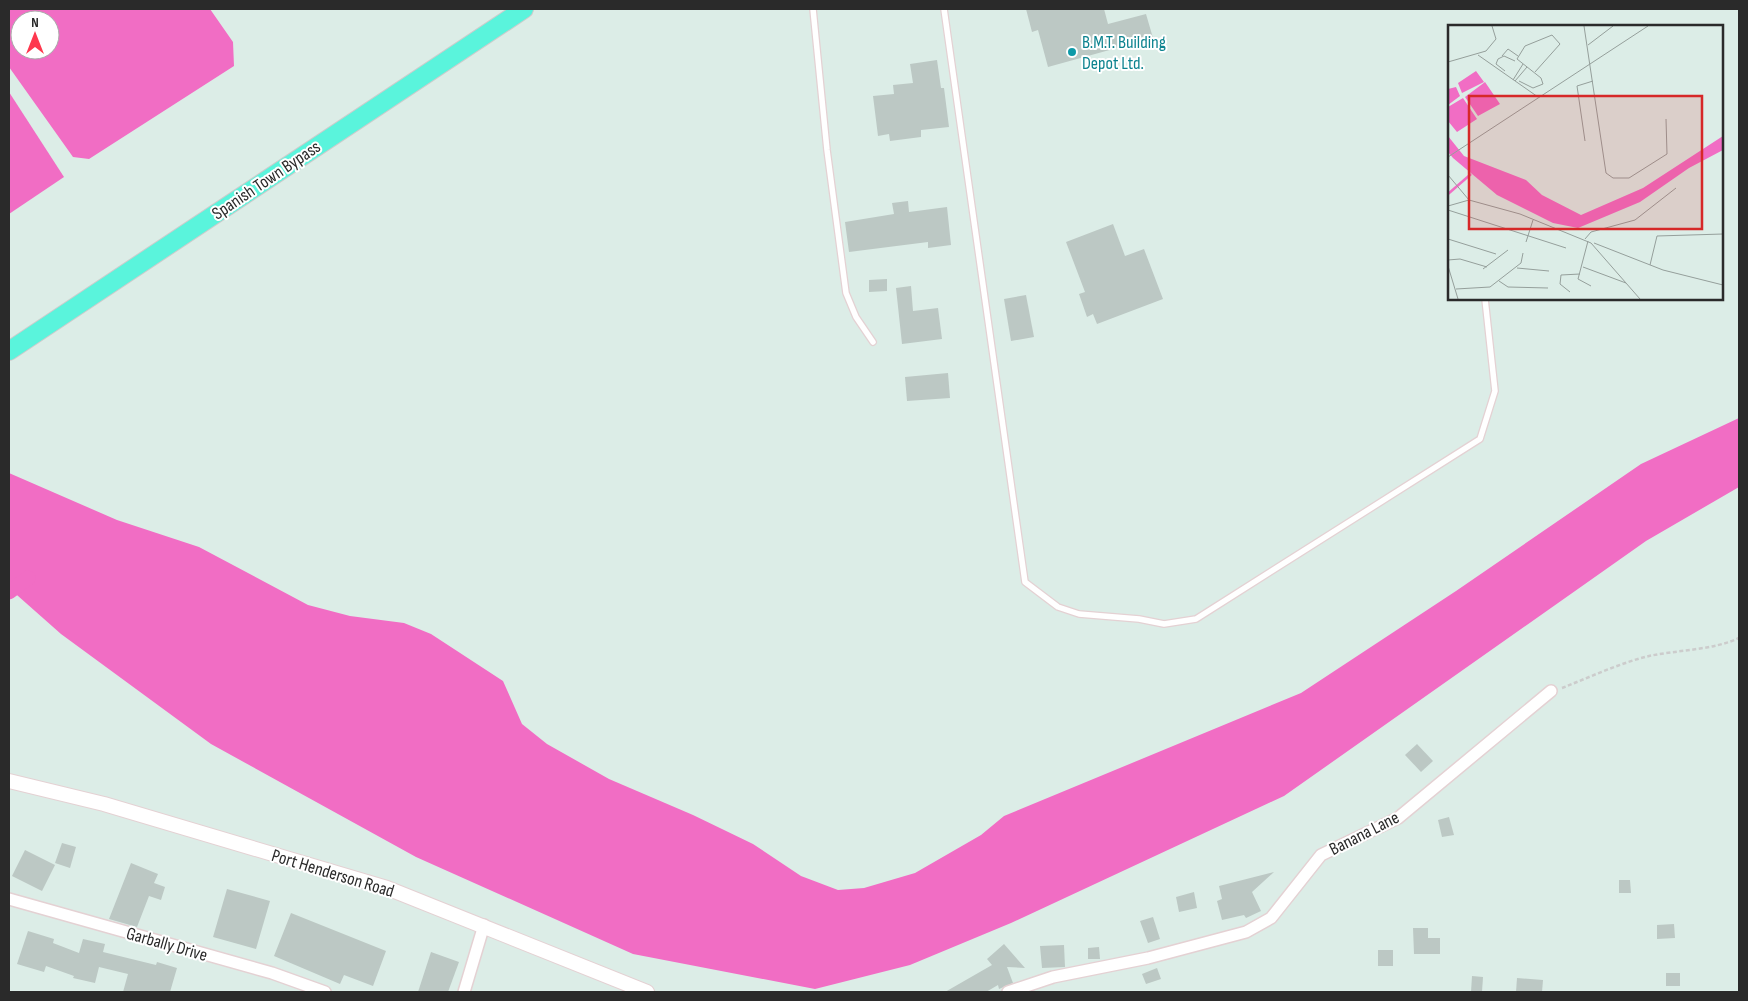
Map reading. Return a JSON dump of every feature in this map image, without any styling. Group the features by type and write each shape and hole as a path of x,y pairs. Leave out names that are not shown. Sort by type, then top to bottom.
{"main road":[{"name":"Spanish Town Bypass","path":"9,351 516,10"}],"street":[{"name":"Banana Lane","path":"1008,992 1053,977 1148,958 1246,932 1271,918 1320,856 1398,818 1551,691"},
{"name":"Port Henderson Road","path":"9,781 104,804 387,888 484,925 647,992"},
{"name":"Garbally Drive","path":"9,899 272,973 325,992"},
{"path":"464,992 484,925"}],"lane":[{"path":"813,9 827,150 846,293 856,317 873,342"},
{"path":"944,9 1025,582 1058,607 1079,614 1139,619 1164,624 1196,619 1480,439 1495,391 1485,300"}],"path":[{"path":"1551,691 1647,657 1697,647 1725,645 1739,638"}],"shaded area":[{"path":"9,9 210,9 233,42 234,66 89,159 73,157 9,67"},
{"path":"9,92 64,177 9,214"},
{"path":"1739,418 1739,487 1646,541 1284,796 1011,923 910,965 815,989 633,954 416,857 211,744 61,634 9,588 9,473 117,520 199,547 308,605 350,616 404,623 431,634 503,681 522,724 547,744 609,779 693,815 753,844 801,876 838,890 864,888 915,873 981,835 1004,816 1301,693 1456,591 1641,464"}],"building":[{"name":"B.M.T. Building Depot Ltd.","path":"1026,9 1104,9 1108,24 1146,14 1153,38 1048,67 1038,30 1032,32"},
{"path":"937,60 941,88 944,88 949,127 921,130 921,137 890,141 889,134 878,136 873,96 894,94 893,85 913,83 910,64"},
{"path":"908,201 909,212 947,207 951,245 928,248 928,242 849,252 845,222 894,214 892,203"},
{"path":"1113,224 1125,256 1144,249 1163,299 1097,324 1093,314 1087,317 1079,294 1085,292 1066,242"},
{"path":"887,279 887,291 869,292 869,280"},
{"path":"911,286 913,311 938,308 942,339 902,344 896,288"},
{"path":"1026,295 1034,337 1011,341 1004,299"},
{"path":"948,373 950,398 907,401 905,377"},
{"path":"1417,744 1433,761 1421,772 1405,755"},
{"path":"1449,817 1454,835 1442,837 1438,820"},
{"path":"62,843 76,847 70,868 55,863"},
{"path":"25,850 55,865 42,891 12,876"},
{"path":"131,863 158,874 154,883 165,887 161,900 149,896 137,927 109,919"},
{"path":"1274,872 1252,892 1261,911 1246,918 1244,915 1222,920 1217,901 1222,899 1219,886"},
{"path":"1619,880 1630,880 1631,893 1619,893"},
{"path":"227,889 270,901 256,949 213,937"},
{"path":"1194,892 1197,908 1179,912 1176,897"},
{"path":"291,913 386,951 373,986 344,975 340,984 274,956"},
{"path":"1153,917 1160,939 1148,943 1140,921"},
{"path":"1674,924 1675,938 1657,939 1657,925"},
{"path":"1413,928 1428,928 1428,938 1440,938 1440,954 1414,954"},
{"path":"28,931 54,939 53,943 79,953 83,939 105,944 103,952 156,965 157,962 177,968 170,992 123,992 128,974 99,967 95,983 73,978 74,976 46,966 44,972 17,964"},
{"path":"1004,944 1025,968 1007,967 1013,983 999,989 998,985 986,992 945,992 992,965 987,959"},
{"path":"1064,945 1065,967 1042,968 1040,946"},
{"path":"1099,947 1100,959 1088,959 1088,948"},
{"path":"1378,950 1393,950 1393,966 1378,966"},
{"path":"431,952 459,962 448,992 418,992"},
{"path":"1157,968 1161,979 1146,984 1142,974"},
{"path":"1666,973 1680,973 1680,986 1666,986"},
{"path":"1472,976 1483,977 1482,992 1471,992"},
{"path":"1517,978 1543,980 1542,992 1516,992"}],"waterway":[{"path":"9,592 28,578"}],"place":[{"name":"B.M.T. Building Depot Ltd.","path":"1072,52"}]}
